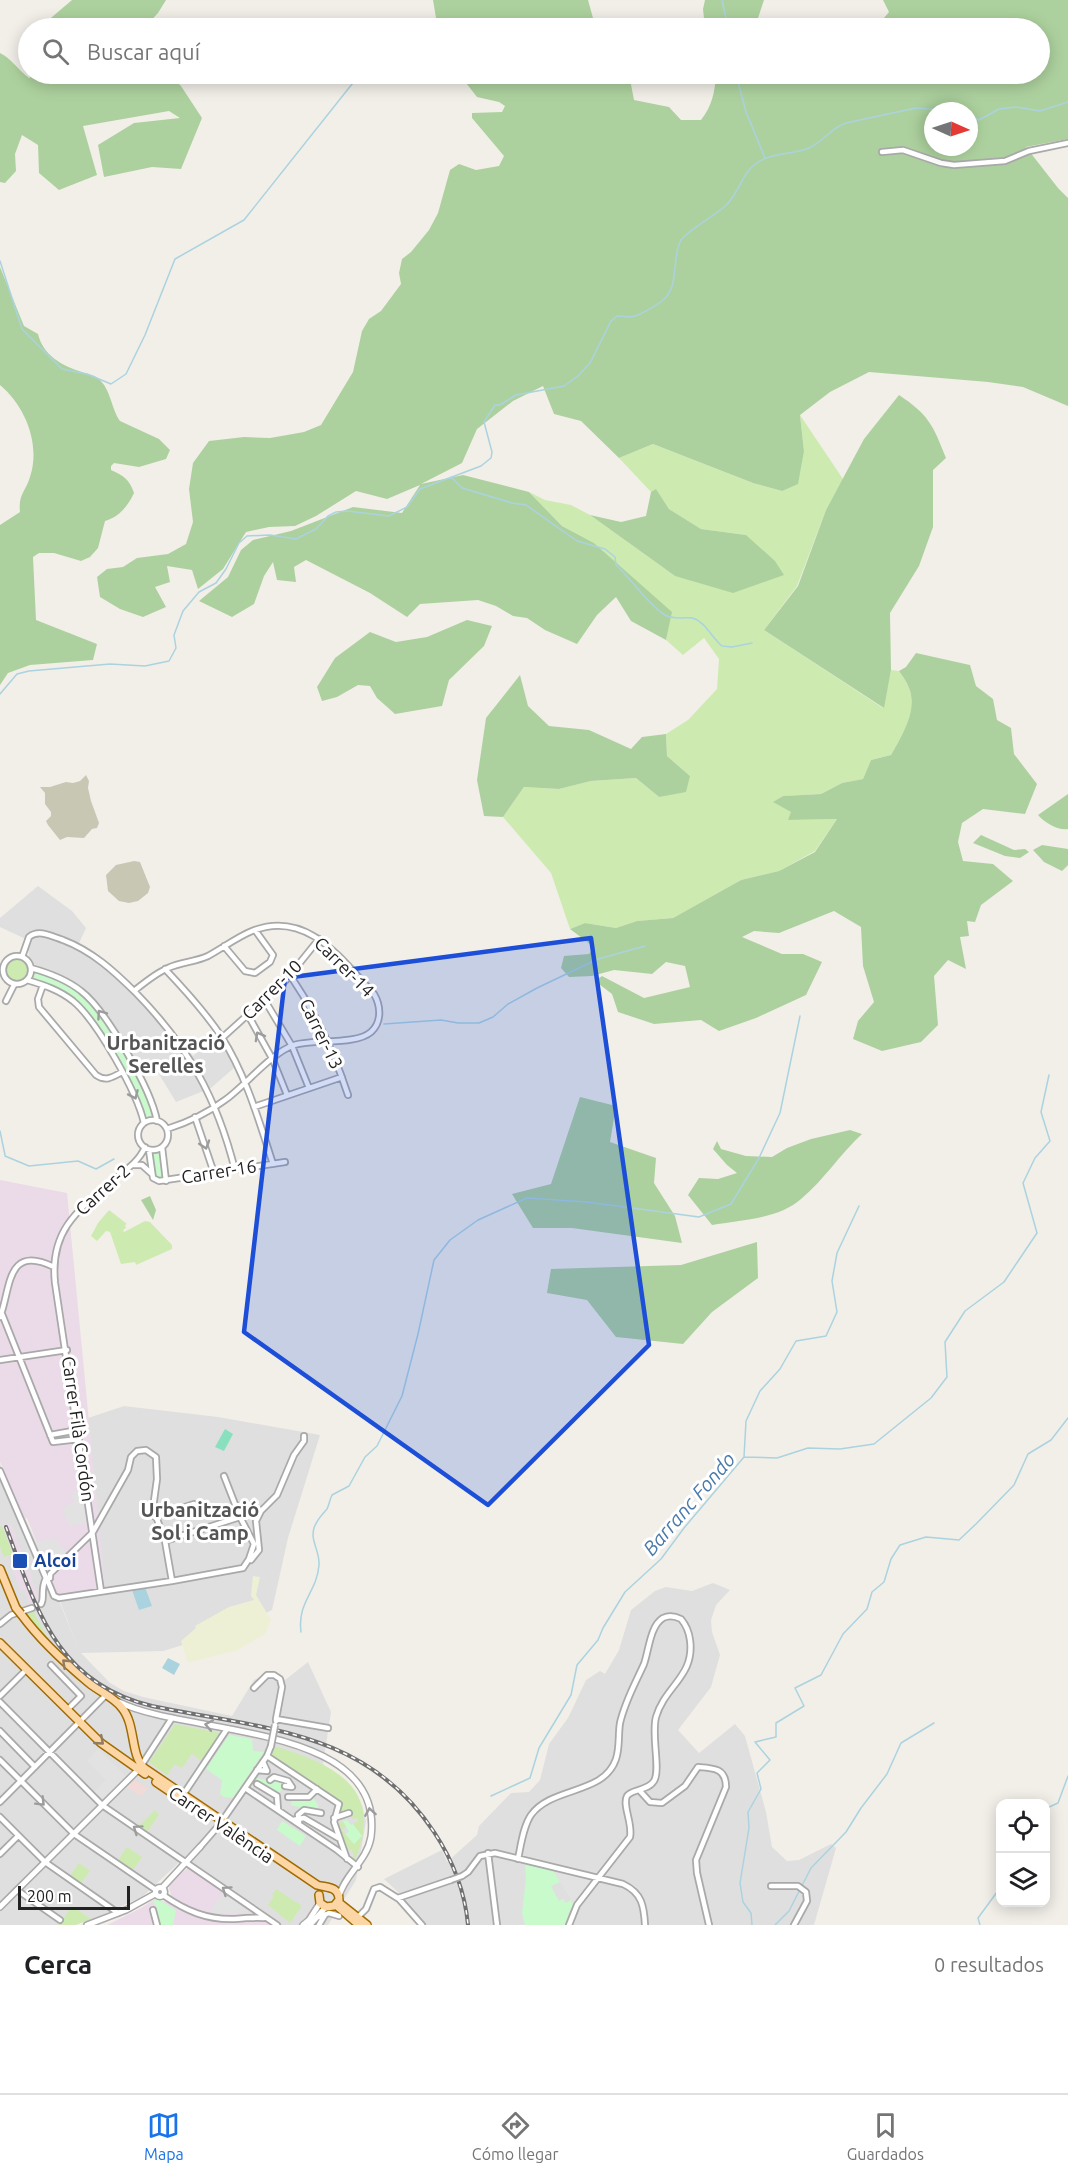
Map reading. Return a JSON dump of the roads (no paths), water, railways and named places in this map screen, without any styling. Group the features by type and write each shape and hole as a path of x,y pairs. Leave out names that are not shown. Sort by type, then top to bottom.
{"main road":[{"path":"0,1569 3,1585 21,1614 54,1651 92,1686 121,1706 128,1717 140,1768"},
{"name":"Carrer València","path":"0,1643 101,1743 183,1795 311,1887 323,1905"},
{"path":"121,1757 129,1757 136,1750"},
{"name":"Carrer València","path":"140,1768 317,1886 334,1888 338,1901 358,1921 367,1925"},
{"path":"326,1888 323,1905 338,1901"}],"street":[{"path":"882,152 903,150 941,164 954,165 1005,161 1029,151 1068,143"},
{"name":"Carrer-14","path":"134,992 165,969 197,961 255,930 270,926 288,926 308,932 319,939 374,994 380,1011 374,1029 364,1036 292,1046 244,1082 230,1097 195,1117 167,1129"},
{"path":"224,946 245,971 255,973 270,962 273,955 255,930"},
{"path":"22,957 29,938 36,933 46,934 72,944 95,957 134,992 174,1035 201,1079 214,1107 235,1170"},
{"name":"Carrer-10","path":"222,1038 290,975 319,939"},
{"path":"17,956 28,961 31,968 27,980 19,985 6,981 2,969 9,958 17,956"},
{"path":"31,968 65,981 81,991 98,1009 143,1081 157,1121"},
{"path":"165,969 189,995 222,1038 244,1082 273,1164"},
{"name":"Carrer-13","path":"290,975 318,1021 348,1095"},
{"path":"27,980 66,996 84,1011 135,1096 144,1123"},
{"path":"6,1000 14,985"},
{"path":"43,985 38,999 39,1007 96,1075 109,1078 122,1072"},
{"path":"264,999 292,1046 309,1088"},
{"path":"248,1015 273,1060 287,1095"},
{"path":"254,1107 342,1077"},
{"path":"195,1117 214,1173"},
{"path":"153,1176 147,1149 138,1135 144,1123 151,1120 157,1121 167,1129 168,1139 162,1148 166,1181"},
{"path":"147,1149 162,1148"},
{"name":"Carrer-2","path":"54,1267 56,1248 68,1223 147,1149"},
{"name":"Carrer-16","path":"132,1165 142,1165 158,1181 166,1181 285,1162"},
{"path":"54,1267 33,1260 20,1265 7,1286 1,1316 20,1357 52,1441 79,1439"},
{"name":"Carrer Filà Cordón","path":"54,1267 101,1591"},
{"path":"0,1360 67,1350"},
{"path":"50,1435 78,1430"},
{"path":"0,1474 54,1596 59,1598 243,1568 259,1550 256,1521 261,1511 277,1495 294,1455 304,1441 304,1436"},
{"path":"41,1604 44,1599 42,1587 47,1577 93,1532 128,1470 131,1457 137,1451 146,1450 156,1456 158,1479 153,1508 165,1541 172,1581"},
{"path":"224,1476 240,1517 254,1544 243,1568"},
{"path":"155,1517 194,1504"},
{"path":"165,1541 240,1517"},
{"path":"0,1624 9,1616 32,1608"},
{"path":"518,1859 528,1822 538,1808 551,1799 598,1780 612,1768 617,1756 619,1726 624,1708 644,1662 654,1631 663,1618 677,1617 684,1622 688,1632 691,1648 690,1662 659,1710 654,1734 656,1774 652,1783 640,1791 630,1793 627,1798 631,1824 630,1837 577,1905 569,1925"},
{"path":"51,1665 81,1696 67,1710"},
{"path":"0,1696 27,1669"},
{"path":"87,1925 118,1913 159,1892 221,1823 267,1756 271,1746 282,1685 280,1679 267,1675 254,1688"},
{"path":"0,1802 80,1722 109,1697 134,1709 282,1740 299,1746 339,1767 361,1786 369,1804 372,1825 369,1844 357,1867 343,1883 338,1901"},
{"path":"0,1702 102,1805 275,1924"},
{"path":"0,1907 140,1768 172,1718"},
{"path":"276,1722 328,1728"},
{"path":"183,1795 227,1729"},
{"path":"0,1731 35,1767"},
{"path":"267,1756 338,1803 340,1806 334,1818 347,1859"},
{"path":"0,1760 74,1834 184,1909 204,1917 267,1919"},
{"path":"257,1770 267,1771 263,1762"},
{"path":"640,1791 650,1802 662,1803 685,1786 698,1767 718,1770 725,1776 726,1787 696,1860 696,1873 709,1925"},
{"path":"284,1786 294,1773"},
{"path":"273,1778 288,1780"},
{"path":"256,1784 277,1796 278,1810"},
{"path":"245,1788 297,1821 357,1867"},
{"path":"288,1797 309,1797 317,1790"},
{"path":"297,1821 298,1815 303,1810 321,1813"},
{"path":"334,1818 349,1813"},
{"path":"0,1817 45,1862 118,1913"},
{"path":"297,1821 304,1818 341,1841"},
{"path":"0,1854 18,1836"},
{"path":"337,1850 340,1848 341,1841"},
{"path":"488,1853 497,1925"},
{"path":"398,1898 462,1876 468,1872 477,1858 488,1853 505,1855 623,1884 638,1893 643,1903 645,1925"},
{"path":"771,1886 798,1886 806,1892 807,1901 794,1925"},
{"path":"358,1921 376,1887 381,1887 398,1898 422,1925"},
{"path":"17,1890 60,1920"},
{"path":"323,1905 339,1916"},
{"path":"312,1922 323,1905"},
{"path":"303,1925 323,1905"},
{"path":"319,1925 323,1905"},
{"path":"249,1918 253,1909"},
{"path":"153,1910 157,1925"}],"water":[{"path":"145,1587 152,1606 139,1610 132,1590"},
{"path":"168,1658 180,1664 174,1675 162,1668"}],"waterway":[{"path":"722,0 726,18"},
{"path":"0,261 22,329 62,369 87,374 111,384 126,374 145,335 175,259 244,220 352,84"},
{"path":"739,84 746,112 765,158"},
{"path":"978,120 999,109 1016,107 1040,111 1068,102"},
{"path":"0,694 17,674 29,671 110,664 145,666 169,661 176,648 174,635 183,611 199,592 216,583 239,543 247,536 270,535 296,539 316,529 328,516 336,512 347,511 389,516 407,507 420,489 481,466 491,458 492,452 484,422 495,405 500,405 516,395 564,386 590,363 611,321 617,316 637,315 663,300 672,287 676,255 681,240 728,203 756,163 763,159 809,148 846,123 916,108 924,109"},
{"path":"451,477 462,488 526,505 577,541 605,549 615,557 616,565 665,615 696,619 722,646 732,647 752,643"},
{"path":"384,1024 441,1020 479,1023 493,1017 508,1004 537,988 598,959 645,946"},
{"path":"301,1632 304,1605 315,1583 319,1565 313,1537 314,1528 327,1509 332,1495 349,1486 365,1457 377,1446 402,1396 434,1260 450,1240 478,1220 527,1198 587,1202 699,1217 731,1204 759,1158 780,1113 800,1016"},
{"name":"Barranc Fondo","path":"491,1796 530,1778 539,1748 571,1695 577,1665 598,1640 625,1592 661,1559 744,1457 777,1458 808,1448 840,1449 874,1444 931,1398 947,1377 945,1342 965,1311 1004,1282 1037,1233 1023,1183 1035,1158 1050,1141 1041,1112 1049,1075"},
{"path":"0,1131 5,1155"},
{"path":"5,1156 29,1166 78,1161 96,1169 114,1159"},
{"path":"744,1457 746,1421 760,1391 780,1369 796,1341 826,1336 837,1312 832,1281 837,1253 859,1206"},
{"path":"752,1925 751,1913 743,1902 740,1883 749,1828 748,1812 761,1789 757,1773 770,1760 755,1742 776,1737 776,1723 804,1706 795,1688 821,1675 843,1634 867,1609 872,1592 884,1582 891,1559 900,1545 926,1537 959,1540 1014,1485 1028,1454 1051,1440 1068,1418"},
{"path":"775,1925 789,1911 811,1868 846,1832 887,1774 901,1743 934,1723"},
{"path":"1050,1807 1058,1803 1068,1776"},
{"path":"980,1925 978,1918 996,1893"}],"railway":[{"path":"6,1527 28,1586 54,1638 72,1661 93,1680 119,1695 152,1706 271,1729 308,1739 344,1753 377,1772 407,1798 441,1842 461,1888 468,1925"}],"place":[{"name":"Alcoi","path":"20,1561"}],"district":[{"name":"Urbanització Serelles","path":"166,1054"},
{"name":"Urbanització Sol i Camp","path":"200,1522"}]}
